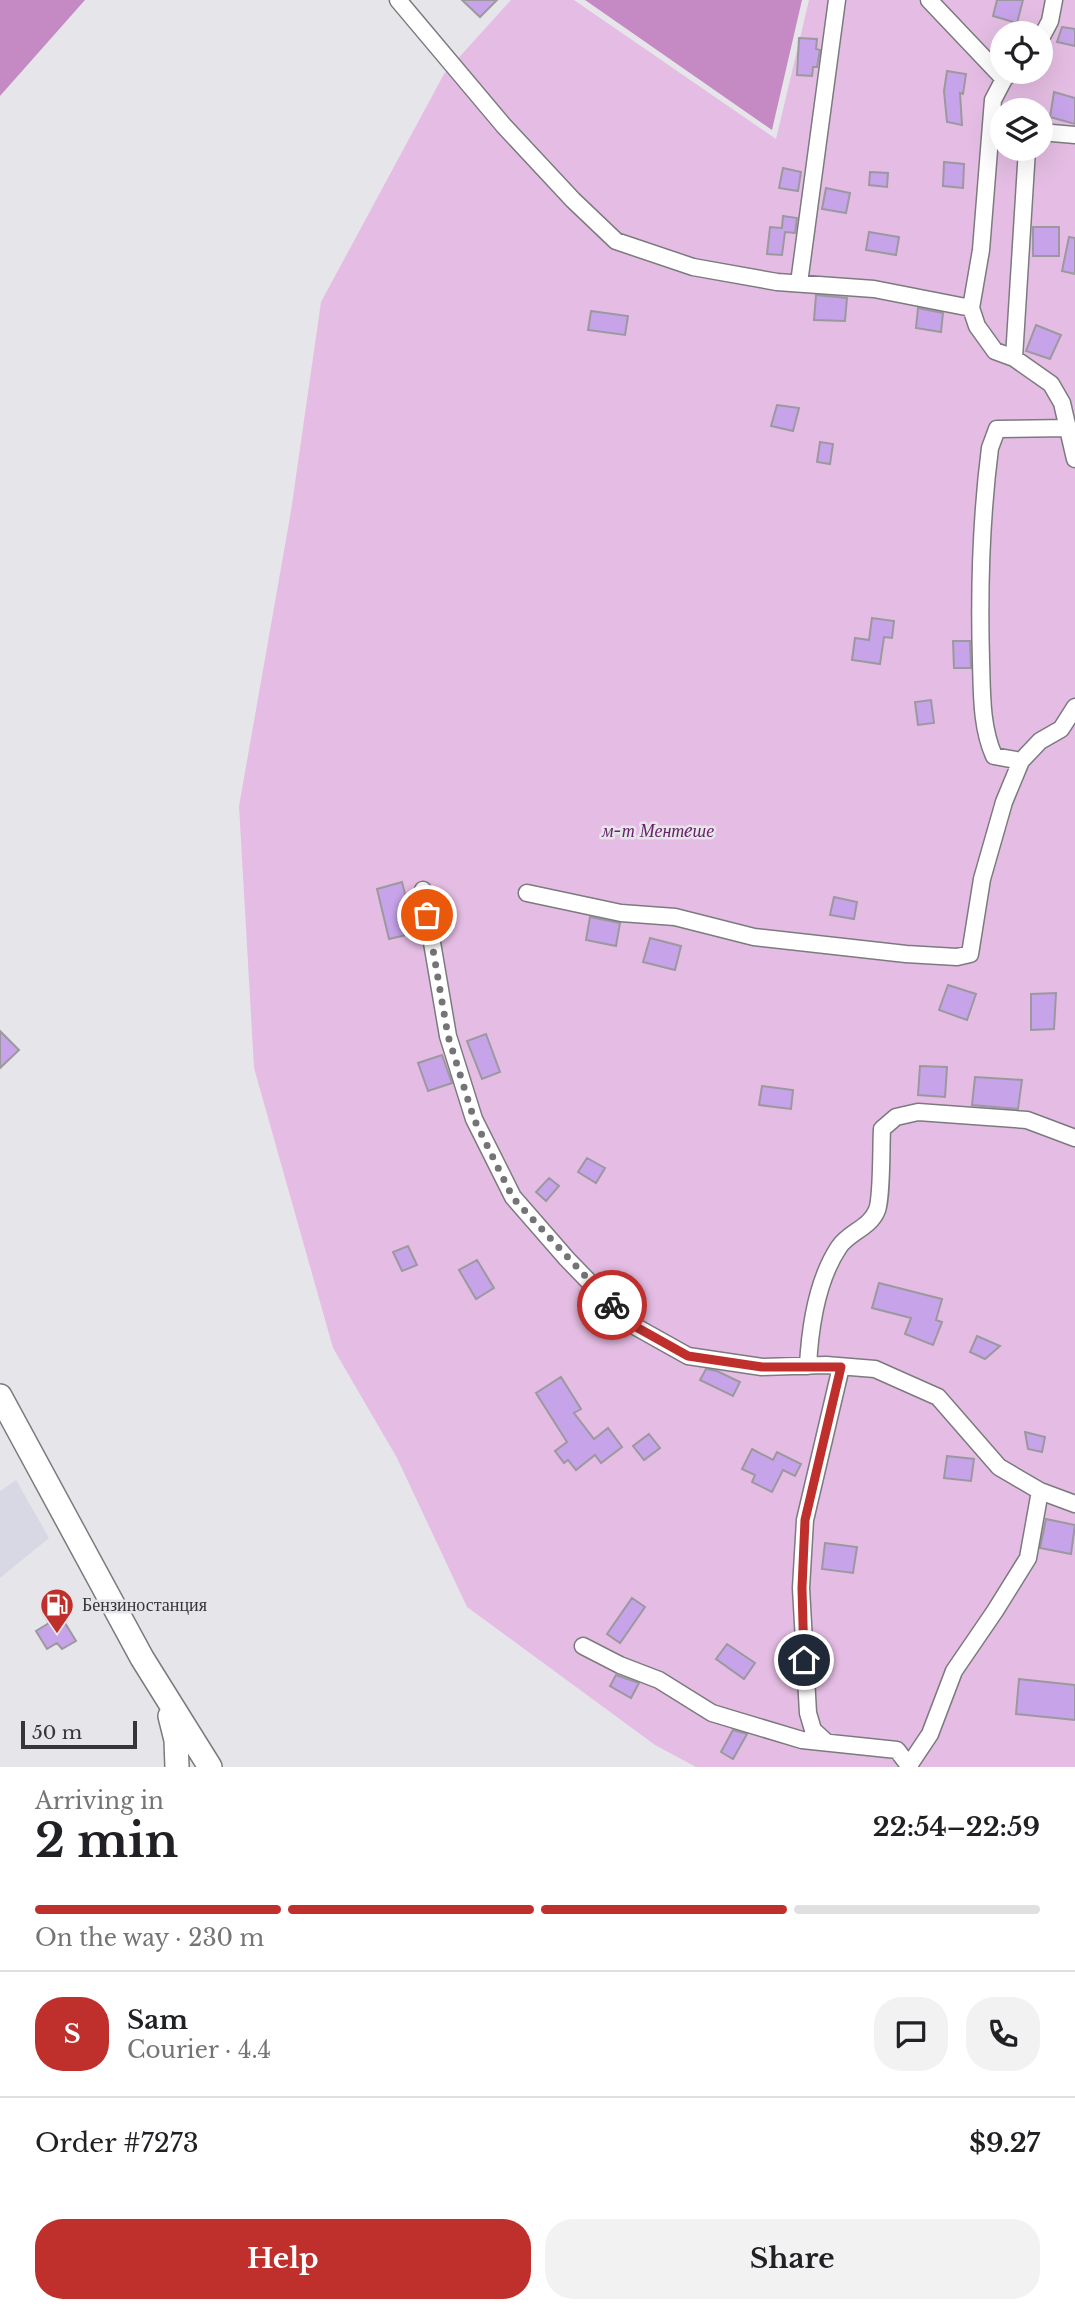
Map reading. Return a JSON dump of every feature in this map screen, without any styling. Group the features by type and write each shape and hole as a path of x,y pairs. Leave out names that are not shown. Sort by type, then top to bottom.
{"main road":[{"path":"0,1396 166,1699 210,1767"},
{"path":"166,1699 176,1740 177,1767"}],"street":[{"path":"398,0 504,126 573,200 616,241 693,267 799,284 874,289 971,308"},
{"path":"799,284 837,0"},
{"path":"929,0 990,59"},
{"path":"1050,21 1054,0"},
{"path":"1002,84 993,100 981,250 971,308 977,326 996,351 1014,358 1051,384 1062,403 1075,459"},
{"path":"1053,133 1075,135"},
{"path":"1014,358 1026,161"},
{"path":"1021,761 994,756 987,741 982,694 980,625 990,448 997,429 1069,428"},
{"path":"527,893 621,913 675,917 754,937 906,954 957,957 970,954 982,879 1004,802 1021,761 1040,741 1061,729 1075,708"},
{"path":"423,890 448,1036 474,1119 513,1198 629,1323 688,1356 762,1367 875,1369 938,1397 999,1466 1040,1491 1075,1504"},
{"path":"808,1366 810,1327 840,1245 869,1223 878,1209 882,1129 897,1117 918,1112 1027,1120 1075,1138"},
{"path":"826,1742 813,1730 808,1713 802,1588 805,1520 841,1367"},
{"path":"583,1646 620,1665 659,1680 712,1713 802,1740 897,1750 910,1766 930,1734 954,1671 996,1611 1028,1558 1040,1491"}],"shaded area":[{"path":"0,0 85,0 0,96"},
{"path":"585,0 802,0 772,130"},
{"path":"16,1480 49,1538 0,1578 0,1491"}],"green space":[{"name":"м-т Ментeше","path":"511,0 574,0 776,139 809,0 1075,0 1075,1767 696,1767 655,1745 467,1607 397,1458 333,1348 254,1068 239,806 291,511 321,302 444,74"}],"building":[{"path":"462,0 497,0 480,17"},
{"path":"997,0 1023,0 1018,21 993,16"},
{"path":"1062,27 1075,29 1075,46 1057,42"},
{"path":"799,38 817,39 816,49 820,50 817,67 813,67 812,76 797,75"},
{"path":"947,71 966,74 963,94 960,93 962,125 947,122 944,91"},
{"path":"1054,92 1075,98 1075,124 1053,118"},
{"path":"944,162 964,164 963,188 943,186"},
{"path":"783,168 801,172 798,191 779,188"},
{"path":"870,172 888,173 887,187 869,185"},
{"path":"826,188 850,193 846,213 822,209"},
{"path":"783,216 797,218 795,233 785,232 782,255 767,254 770,227 782,228"},
{"path":"1033,227 1059,227 1059,256 1033,256"},
{"path":"869,232 899,237 896,255 866,250"},
{"path":"1069,237 1075,238 1075,274 1062,271"},
{"path":"816,295 847,298 845,321 814,320"},
{"path":"918,308 943,313 941,332 916,328"},
{"path":"591,311 628,316 625,335 588,330"},
{"path":"1036,325 1061,335 1050,359 1026,351"},
{"path":"777,405 799,408 793,431 771,426"},
{"path":"820,442 833,444 830,464 817,462"},
{"path":"872,618 894,621 892,638 884,637 880,664 852,660 855,638 869,640"},
{"path":"953,641 970,641 971,668 954,668"},
{"path":"931,700 934,723 918,725 915,702"},
{"path":"402,882 415,933 389,939 377,889"},
{"path":"834,897 857,902 854,919 830,915"},
{"path":"590,917 620,923 616,946 586,940"},
{"path":"650,938 681,946 675,970 643,962"},
{"path":"948,985 976,994 967,1020 939,1010"},
{"path":"1056,993 1054,1029 1031,1030 1031,994"},
{"path":"0,1031 19,1050 0,1068"},
{"path":"486,1034 500,1072 482,1079 467,1041"},
{"path":"442,1055 452,1083 428,1091 418,1063"},
{"path":"920,1066 947,1067 945,1097 918,1095"},
{"path":"975,1077 1022,1080 1018,1109 972,1105"},
{"path":"762,1086 793,1090 791,1109 759,1105"},
{"path":"587,1158 605,1168 596,1183 578,1172"},
{"path":"549,1178 559,1186 546,1201 536,1192"},
{"path":"408,1246 417,1265 402,1271 393,1252"},
{"path":"477,1260 494,1288 476,1299 459,1270"},
{"path":"879,1283 942,1299 936,1320 942,1322 933,1345 905,1334 911,1318 872,1308"},
{"path":"977,1336 1000,1346 985,1359 970,1352"},
{"path":"706,1369 740,1382 733,1396 700,1380"},
{"path":"561,1377 581,1409 574,1413 594,1439 608,1428 622,1447 601,1463 595,1455 576,1470 568,1460 564,1463 555,1451 567,1442 536,1393"},
{"path":"1025,1432 1045,1437 1042,1452 1028,1449"},
{"path":"649,1434 660,1448 644,1460 633,1446"},
{"path":"752,1449 773,1460 777,1452 801,1464 795,1476 783,1470 772,1492 752,1482 755,1475 742,1469"},
{"path":"947,1456 974,1459 971,1481 944,1478"},
{"path":"1046,1519 1075,1525 1071,1554 1040,1548"},
{"path":"825,1543 857,1547 853,1573 822,1569"},
{"path":"632,1598 645,1607 620,1643 607,1634"},
{"path":"54,1605 76,1641 62,1649 57,1643 47,1649 36,1631 49,1623 42,1612"},
{"path":"727,1644 755,1663 744,1679 716,1659"},
{"path":"616,1675 639,1683 631,1698 610,1686"},
{"path":"1019,1679 1075,1685 1075,1720 1016,1714"},
{"path":"733,1730 747,1734 733,1759 721,1752"}],"way so far":[{"path":"427,915 448,1036 474,1119 513,1198 612,1305"}],"place":[{"name":"Бензиностанция","path":"57,1635"}],"route":[{"path":"612,1305 629,1323 688,1356 762,1367 841,1367 805,1520 802,1588 804,1660"}]}
